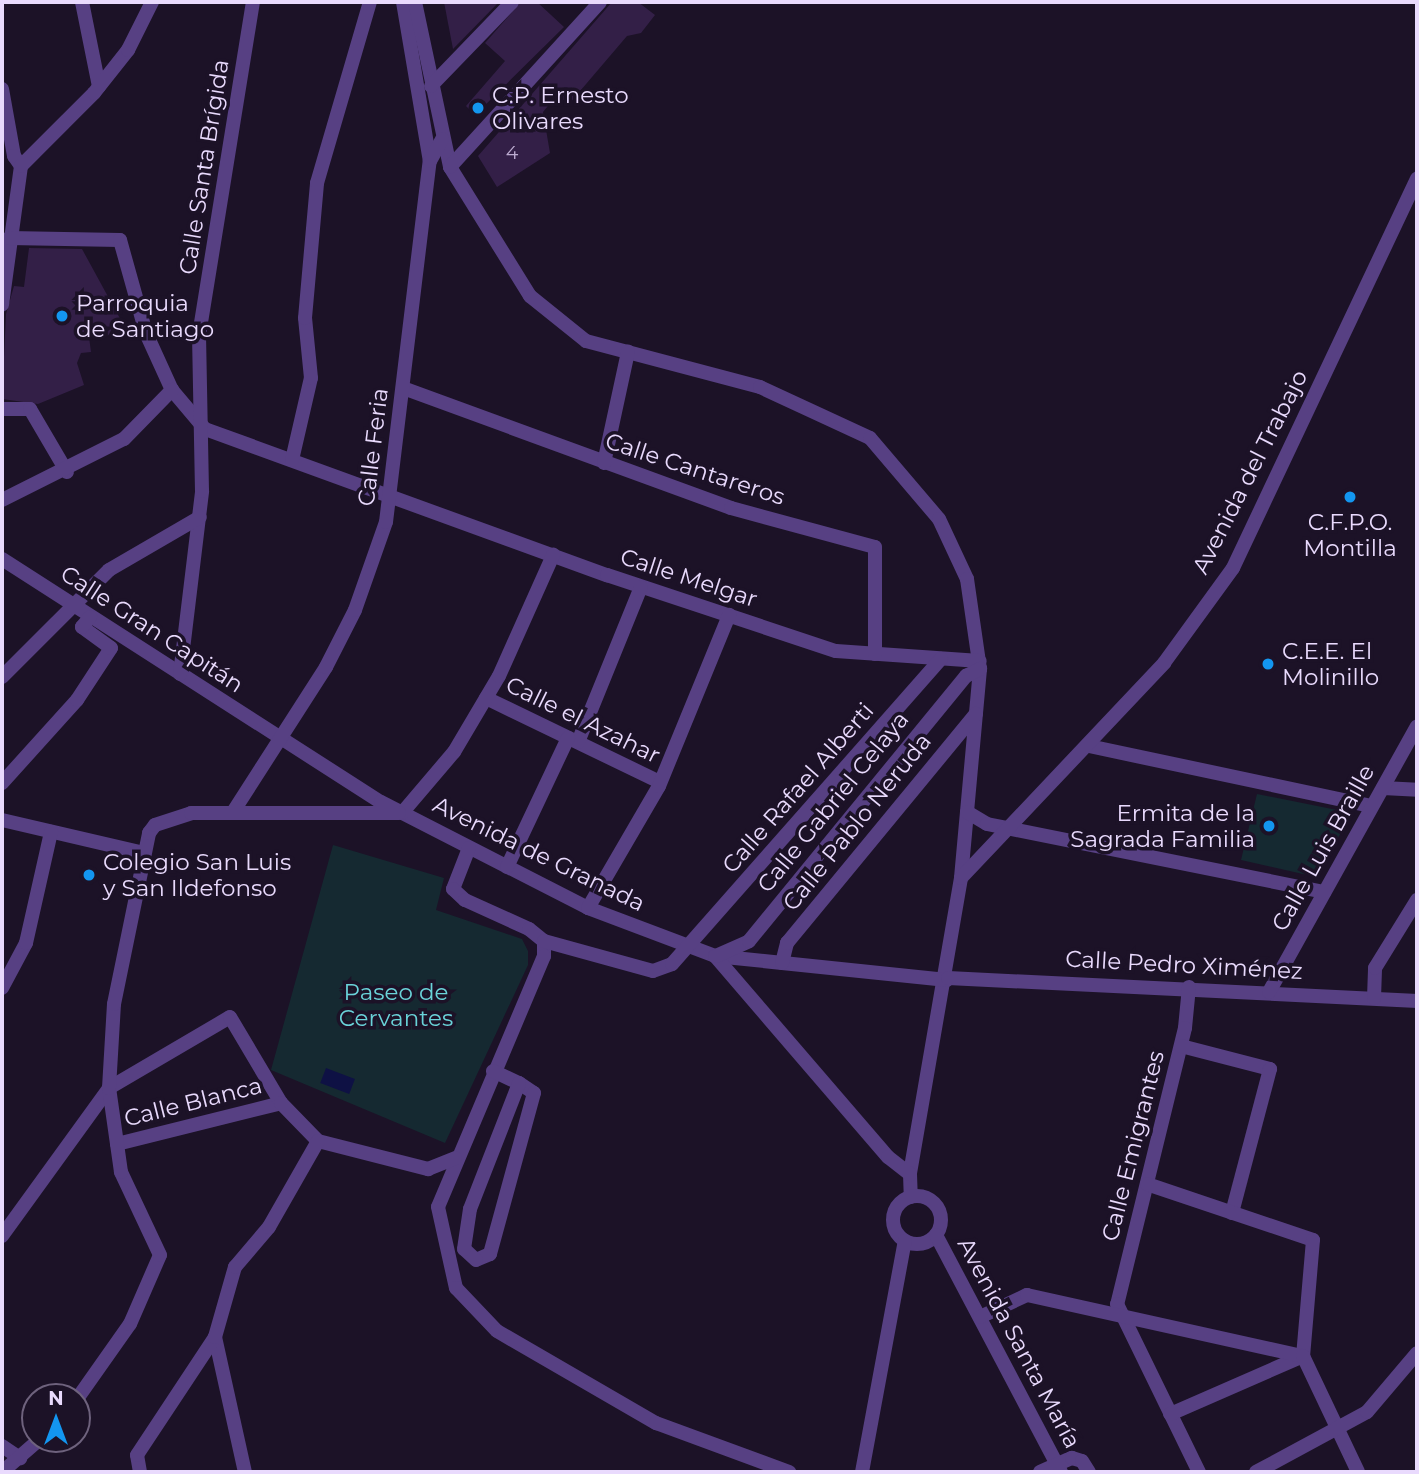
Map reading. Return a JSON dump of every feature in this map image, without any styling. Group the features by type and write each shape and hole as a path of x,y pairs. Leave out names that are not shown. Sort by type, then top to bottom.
{"street":[{"path":"82,2 99,86"},
{"path":"2,304 21,166 99,86 128,50 152,2"},
{"name":"Calle Santa Brígida","path":"180,674 200,517 205,429 199,335 253,2"},
{"path":"292,460 311,378 305,318 317,183 370,2"},
{"path":"403,2 430,161"},
{"path":"415,2 450,167 530,296 586,341 760,387 870,438 939,519 967,579 980,665 961,878 947,979 911,1174 911,1197 893,1213 897,1233 905,1241 927,1242 936,1236 941,1225 936,1204 911,1197"},
{"path":"431,86 512,2"},
{"path":"450,167 586,8 600,2"},
{"path":"2,89 14,156 21,166"},
{"name":"Calle Feria","path":"233,812 278,736 326,667 355,610 393,497 403,387 430,161 442,139"},
{"name":"Avenida del Trabajo","path":"961,878 1089,746 1164,663 1233,568 1417,178"},
{"path":"9,238 120,240 146,333 172,390 205,429"},
{"path":"604,463 628,352"},
{"name":"Calle Cantareros","path":"403,387 731,508 875,547 875,654"},
{"path":"2,500 67,471 124,439 172,390"},
{"path":"2,409 30,409 67,471"},
{"name":"Calle Melgar","path":"205,429 641,587 836,651 941,659 980,665"},
{"path":"2,677 118,563 200,517"},
{"path":"88,1383 130,1324 160,1255 121,1172 109,1088 114,1004 144,853 155,825 191,813 402,813 454,752 486,698 553,555"},
{"name":"Calle Gran Capitán","path":"2,559 73,607 402,813"},
{"path":"507,867 573,740 641,587"},
{"path":"588,908 660,782 730,615"},
{"path":"2,783 77,700 111,648 82,627 90,617"},
{"name":"Calle Rafael Alberti","path":"544,941 653,971 690,948 941,659"},
{"name":"Calle Gabriel Celaya","path":"715,956 749,940 966,676 980,665"},
{"name":"Calle el Azahar","path":"486,698 660,782"},
{"name":"Calle Pablo Neruda","path":"782,963 787,943 976,713"},
{"name":"Calle Luis Braille","path":"1269,992 1417,726"},
{"path":"1089,746 1372,806"},
{"path":"1383,788 1417,790"},
{"path":"967,812 987,824 1013,825 1324,892"},
{"name":"Avenida de Granada","path":"402,813 588,908 715,956 947,979"},
{"path":"2,820 144,853"},
{"path":"2,988 26,943 51,832"},
{"path":"469,848 453,889 544,941 544,956 455,1158 438,1206 456,1288 497,1331 656,1423 789,1472"},
{"path":"1374,998 1375,968 1417,900"},
{"path":"715,956 888,1157 911,1174"},
{"name":"Calle Pedro Ximénez","path":"947,979 1189,987 1417,1001"},
{"name":"Calle Emigrantes","path":"1119,1316 1117,1304 1181,1046 1189,987"},
{"path":"2,1236 8,1215 109,1088 230,1017 281,1103 318,1141 428,1169 455,1158"},
{"path":"1181,1046 1270,1069 1232,1213"},
{"path":"494,1071 519,1083 534,1093 517,1144 519,1157 489,1254 476,1260 464,1249 470,1209 519,1083"},
{"name":"Calle Blanca","path":"117,1144 281,1103"},
{"path":"140,1472 137,1455 215,1337 235,1266 269,1227 318,1141"},
{"path":"1147,1184 1313,1240 1303,1356 1358,1472"},
{"name":"Avenida Santa María","path":"936,1236 1059,1468"},
{"path":"862,1472 905,1241"},
{"path":"981,1317 1027,1295 1303,1356"},
{"path":"1119,1316 1199,1472"},
{"path":"215,1337 245,1472"},
{"path":"1256,1472 1367,1412 1417,1353"},
{"path":"1170,1414 1303,1356"},
{"path":"2,1446 20,1458"},
{"path":"2,1472 25,1453"},
{"path":"1040,1472 1059,1468 1072,1458 1082,1461 1088,1472"}],"green space":[{"path":"1257,794 1352,813 1316,877 1241,860"},
{"name":"Paseo de Cervantes","path":"333,845 444,878 436,910 522,939 528,951 528,965 445,1143 271,1070"}],"shaded area":[{"path":"326,1068 355,1079 349,1094 320,1083"}],"building":[{"path":"444,2 499,2 453,49"},
{"path":"521,2 537,2 564,27 475,115 466,106 505,61 485,43"},
{"path":"612,2 638,2 655,15 641,33 627,36 569,104 557,95 543,112 550,153 497,187 478,156"},
{"name":"Parroquia de Santiago","path":"29,248 82,249 129,335 119,340 112,335 89,337 91,352 81,353 77,363 84,385 38,404 2,399 6,314 14,286 24,287"}],"place":[{"name":"C.P. Ernesto Olivares","path":"478,108"},
{"name":"Parroquia de Santiago","path":"62,316"},
{"name":"C.F.P.O. Montilla","path":"1350,497"},
{"name":"C.E.E. El Molinillo","path":"1268,664"},
{"name":"Ermita de la Sagrada Familia","path":"1269,826"},
{"name":"Colegio San Luis y San Ildefonso","path":"89,875"}]}
